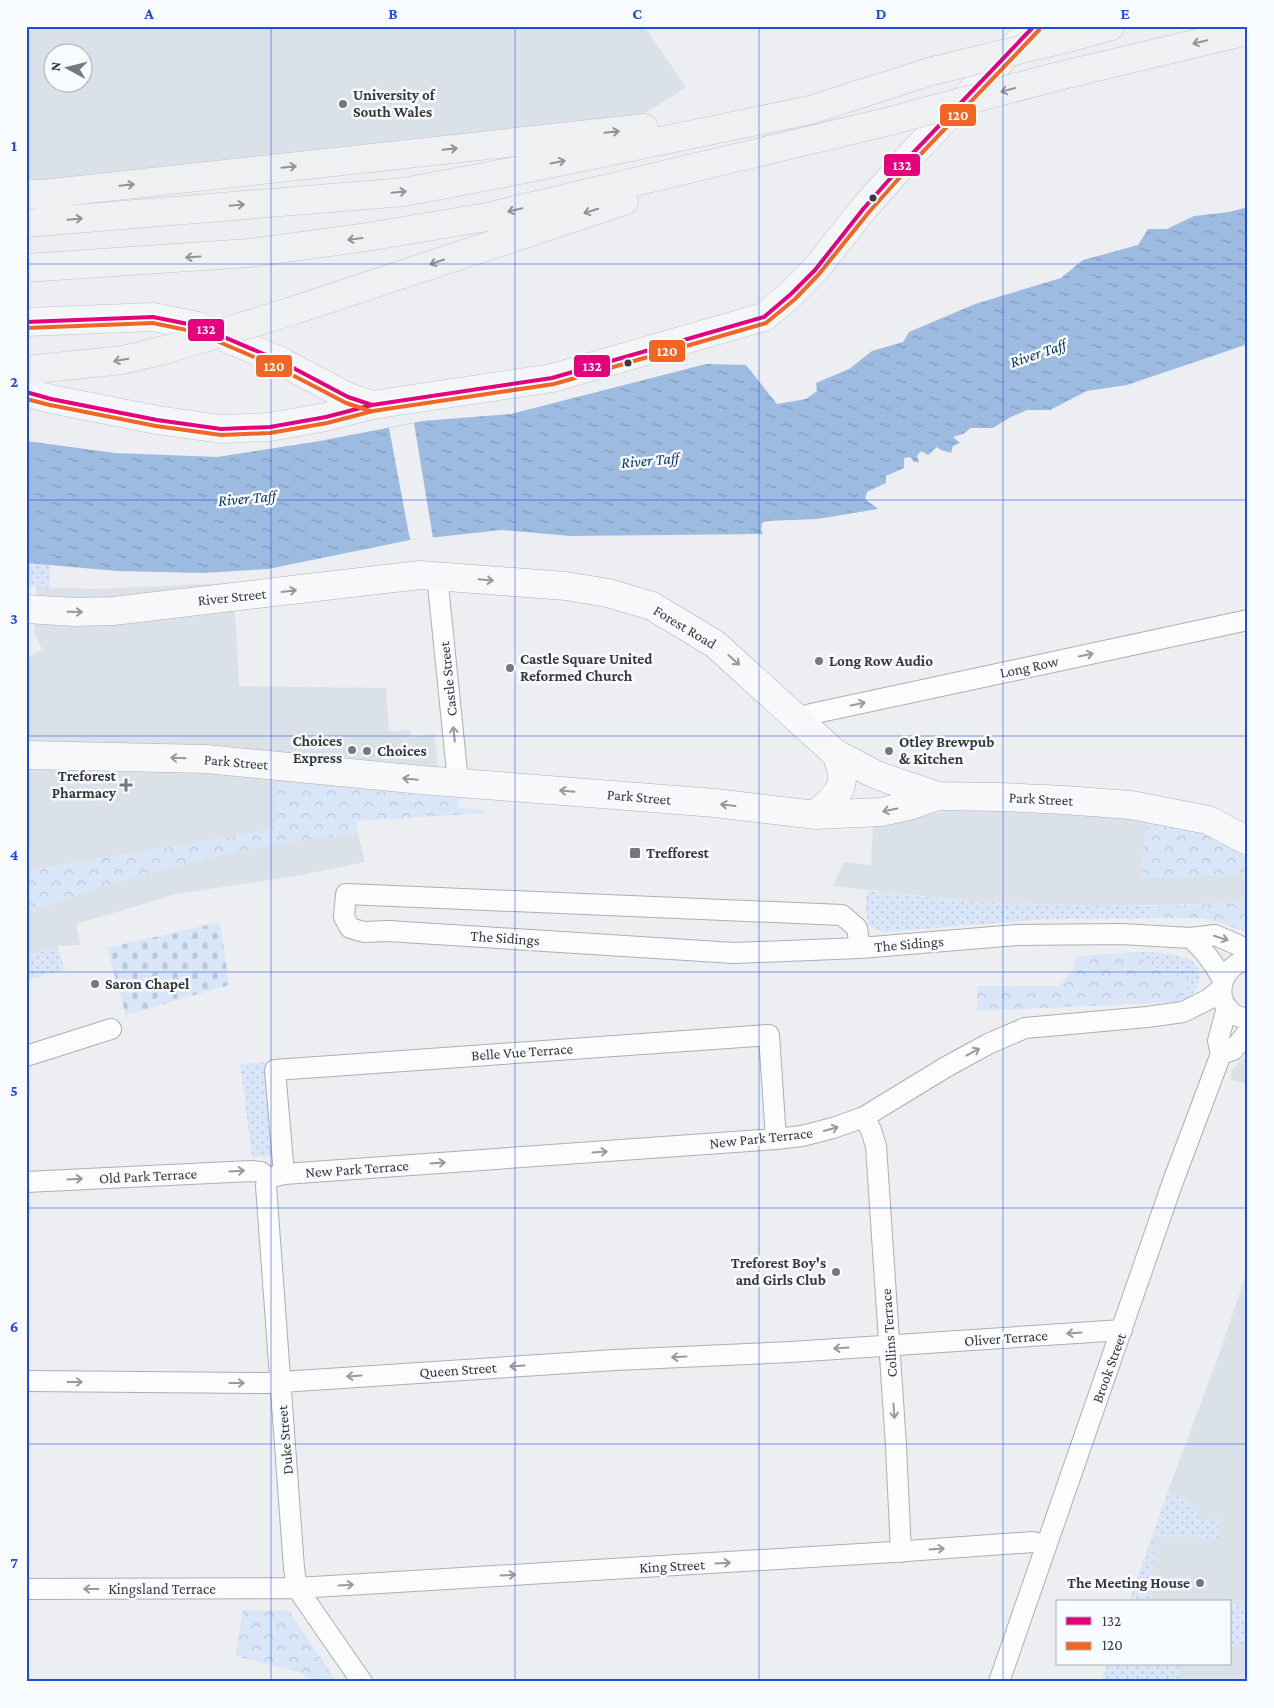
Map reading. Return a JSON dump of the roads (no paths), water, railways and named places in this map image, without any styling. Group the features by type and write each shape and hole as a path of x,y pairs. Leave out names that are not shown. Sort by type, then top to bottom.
{"highway":[{"path":"26,223 404,192 810,110 932,71 1072,38 1111,26"},
{"path":"26,268 249,253 367,237 487,216 886,122 1055,77 1248,31"},
{"path":"26,194 43,194 810,110"},
{"path":"26,370 123,360 168,348 289,312 486,245 821,137"}],"main road":[{"path":"26,392 51,399 157,420 221,429 270,427 372,406 552,378 764,317 815,270 864,208 912,154 1034,26"},
{"path":"26,322 153,317 198,326 280,361 348,396 372,406"},
{"name":"River Street","path":"26,609 74,612 113,611 420,575 437,575"},
{"name":"Forest Road","path":"437,575 566,586 608,593 652,606 715,644 804,716 836,754 843,770 843,783 836,794 816,815"},
{"name":"Forest Road","path":"836,754 849,759 876,775 914,786 937,796"},
{"name":"Park Street","path":"26,755 206,759 412,780 715,803 816,815 880,812 912,805 937,796 1001,797 1131,805 1208,820 1247,833"}],"street":[{"name":"Castle Street","path":"437,575 458,782"},
{"name":"Long Row","path":"804,716 1248,620"},
{"name":"The Sidings","path":"860,948 857,928 842,915 346,894 344,917 350,928 364,932 388,931 734,953 860,948 1017,935 1121,934 1191,938 1215,935 1238,944 1248,952"},
{"path":"1191,938 1205,951 1234,1014 1248,1019"},
{"name":"New Park Terrace","path":"276,1176 802,1136 864,1117 946,1067 988,1044 1025,1028 1184,1012 1224,992 1226,972 1232,966 1248,959"},
{"name":"Brook Street","path":"999,1682 1172,1184 1222,1054 1218,1041 1224,992"},
{"path":"26,1056 111,1030"},
{"path":"1222,1054 1233,1050 1248,1032"},
{"name":"Belle Vue Terrace","path":"276,1176 275,1070 769,1035 776,1139"},
{"name":"Collins Terrace","path":"864,1117 876,1146 890,1344 901,1552"},
{"name":"Old Park Terrace","path":"26,1182 251,1170 276,1176"},
{"name":"Duke Street","path":"276,1176 266,1186 297,1588 362,1682"},
{"name":"Oliver Terrace","path":"890,1344 1122,1330"},
{"name":"Queen Street","path":"26,1381 266,1383 615,1360 791,1352 890,1344"},
{"name":"King Street","path":"297,1588 901,1552 1033,1542 1046,1546"},
{"name":"Kingsland Terrace","path":"26,1588 297,1588"}],"water":[{"name":"River Taff","path":"1248,207 1248,344 1127,385 1087,391 1050,410 1027,410 993,428 971,428 963,434 953,437 960,443 953,446 951,453 937,447 928,455 921,451 917,456 919,462 914,462 910,457 904,458 904,468 886,476 886,483 867,492 865,499 878,509 817,519 767,521 762,523 761,530 763,534 570,536 501,530 410,540 268,569 203,573 118,571 26,563 26,441 115,453 217,457 320,441 423,421 511,414 706,364 746,365 777,404 806,399 817,391 816,383 849,369 872,351 903,342 909,332 975,304 1061,278 1083,260 1138,245 1148,229 1167,229 1194,216 1229,212"}],"place":[{"name":"University of South Wales","path":"343,104"},
{"name":"Long Row Audio","path":"819,661"},
{"name":"Castle Square United Reformed Church","path":"510,668"},
{"name":"Choices Express","path":"352,750"},
{"name":"Choices","path":"367,751"},
{"name":"Otley Brewpub & Kitchen","path":"889,751"},
{"name":"Treforest Pharmacy","path":"126,785"},
{"name":"Trefforest","path":"635,853"},
{"name":"Saron Chapel","path":"95,984"},
{"name":"Treforest Boy's and Girls Club","path":"836,1272"},
{"name":"The Meeting House","path":"1200,1583"}]}
